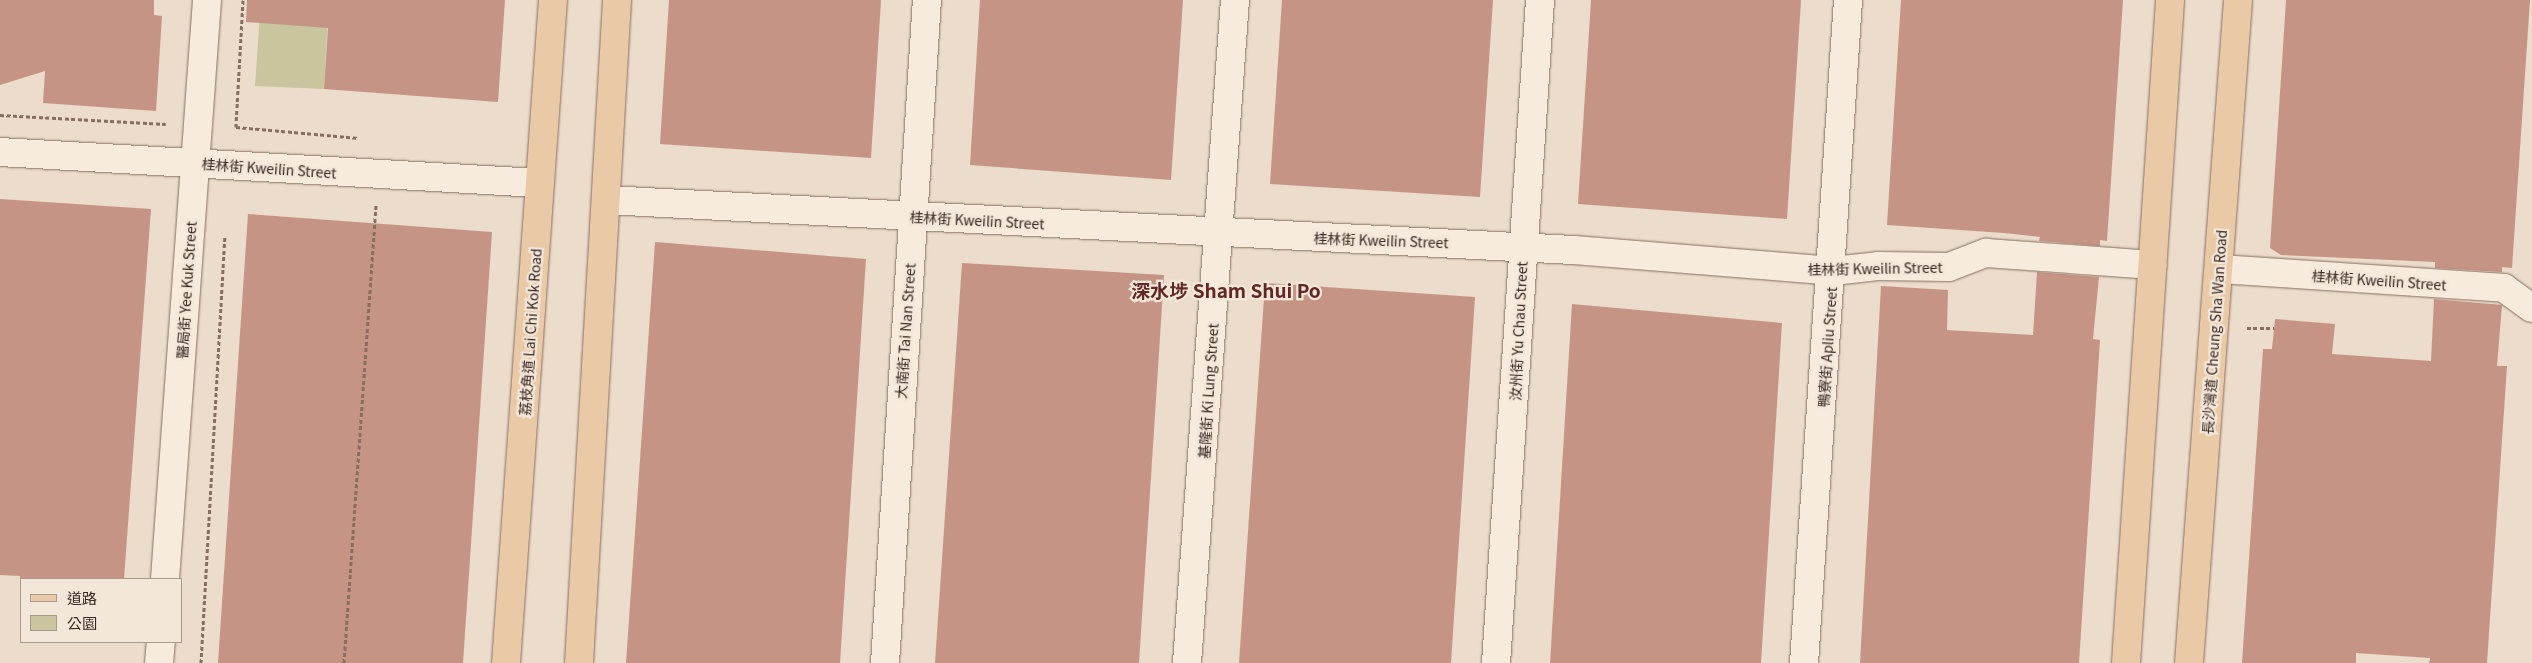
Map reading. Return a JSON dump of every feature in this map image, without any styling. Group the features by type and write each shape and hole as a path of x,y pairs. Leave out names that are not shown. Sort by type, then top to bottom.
{"main road":[{"name":"荔枝角道 Lai Chi Kok Road","path":"506,663 538,183 553,0"},
{"path":"579,663 617,0"},
{"path":"2126,663 2170,0"},
{"name":"長沙灣道 Cheung Sha Wan Road","path":"2189,663 2220,269 2238,0"}],"street":[{"name":"醫局街 Yee Kuk Street","path":"166,578 207,0"},
{"name":"大南街 Tai Nan Street","path":"885,663 927,0"},
{"name":"基隆街 Ki Lung Street","path":"1187,663 1235,0"},
{"name":"汝州街 Yu Chau Street","path":"1496,663 1540,0"},
{"name":"鴨寮街 Apliu Street","path":"1804,663 1833,271 1848,0"},
{"name":"桂林街 Kweilin Street","path":"0,152 538,183"},
{"name":"桂林街 Kweilin Street","path":"606,200 1522,249 1833,271 1878,266 1949,268 1986,253 2153,265"},
{"name":"桂林街 Kweilin Street","path":"2220,269 2504,288 2532,308"},
{"path":"159,663 161,643"}],"path":[{"path":"243,0 236,127 365,138"},
{"path":"0,115 170,124"},
{"path":"366,201 386,203"},
{"path":"344,663 376,202"},
{"path":"201,663 225,230"},
{"path":"2247,328 2274,328"}],"green space":[{"path":"260,13 328,17 324,89 255,86"}],"building":[{"path":"0,0 154,0 154,15 162,16 156,111 43,103 45,71 0,85"},
{"path":"247,0 505,0 498,102 324,89 328,28 246,22"},
{"path":"669,0 881,0 871,158 660,144"},
{"path":"980,0 1183,0 1171,180 970,165"},
{"path":"1282,0 1493,0 1480,197 1270,184"},
{"path":"1591,0 1801,0 1787,219 1578,204"},
{"path":"1901,0 2123,0 2107,241 2100,240 2100,246 2039,241 2040,237 2004,233 1887,225"},
{"path":"2286,0 2530,0 2512,268 2502,267 2502,272 2435,268 2435,262 2281,255 2270,248"},
{"path":"0,199 151,209 124,578 20,578 20,576 0,575"},
{"path":"248,214 492,232 463,663 218,663"},
{"path":"655,242 866,259 840,663 626,663"},
{"path":"962,263 1164,275 1139,663 935,663"},
{"path":"2037,272 2099,277 2093,339 2100,340 2079,663 1860,663 1881,286 1948,290 1947,330 2033,335"},
{"path":"1265,283 1475,297 1451,663 1239,663"},
{"path":"2434,299 2502,305 2497,366 2507,366 2487,663 2429,663 2430,658 2356,653 2356,663 2242,663 2263,349 2272,349 2275,319 2335,324 2332,354 2431,361"},
{"path":"1572,304 1782,323 1761,663 1550,663"}],"district":[{"name":"深水埗 Sham Shui Po","path":"1226,290"}]}
